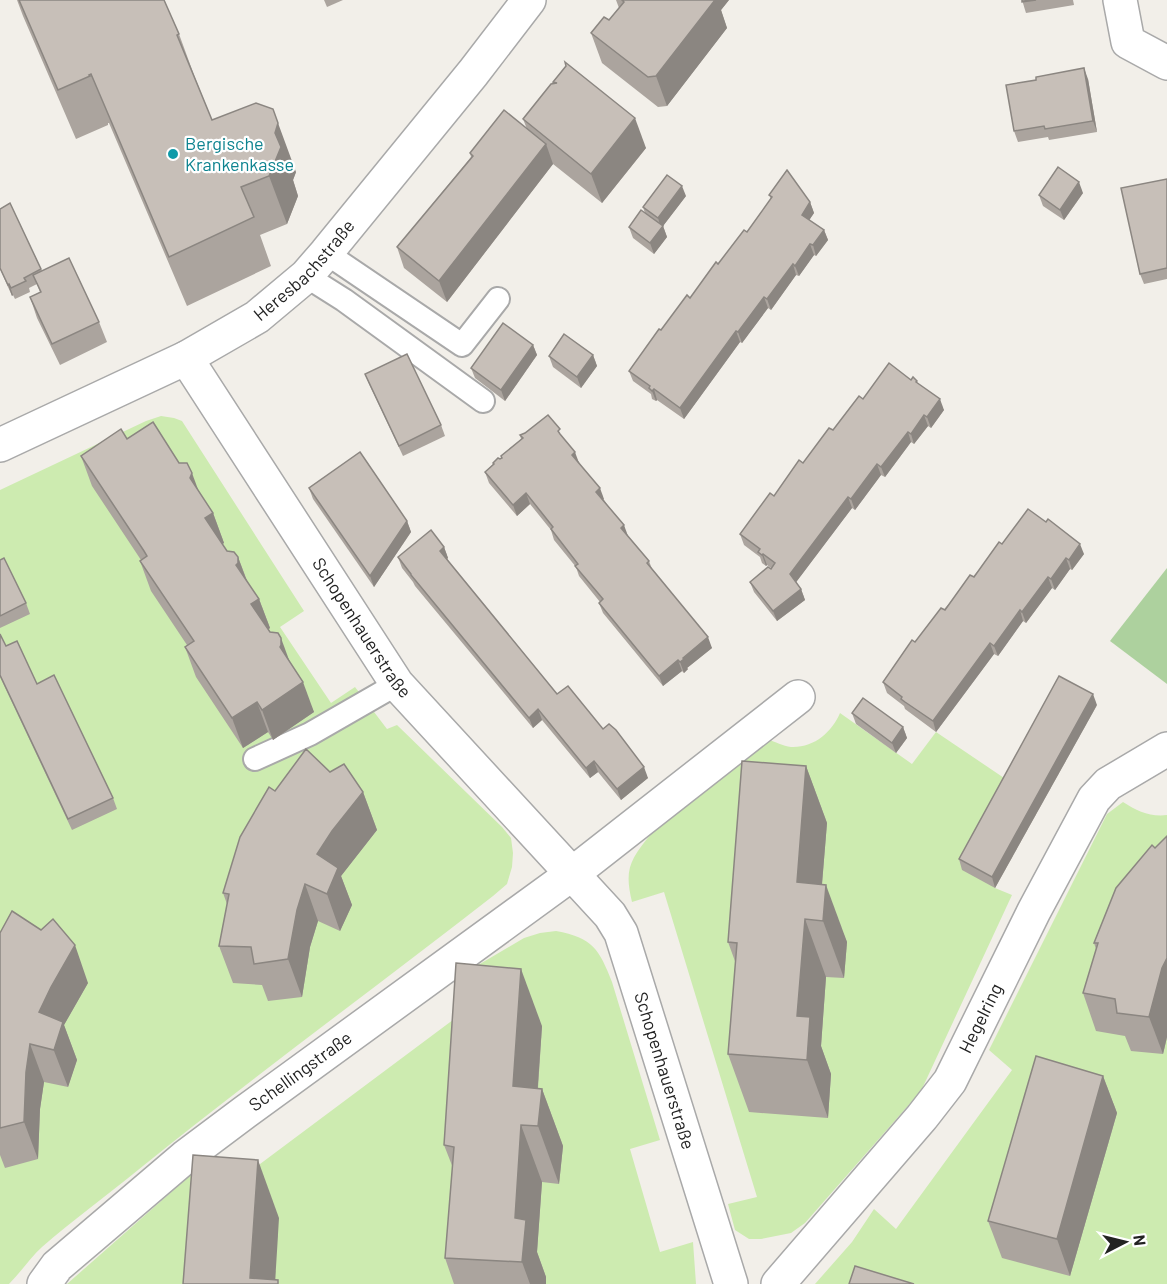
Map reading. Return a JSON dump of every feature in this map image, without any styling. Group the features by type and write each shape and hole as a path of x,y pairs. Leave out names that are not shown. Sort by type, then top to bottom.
{"street":[{"name":"Heresbachstraße","path":"0,445 186,358 257,317 316,264 473,73 529,0"},
{"path":"1120,0 1128,42 1167,63"},
{"name":"Schopenhauerstraße","path":"186,358 398,684 610,915 621,933 731,1284"},
{"path":"572,874 798,697"},
{"name":"Hegelring","path":"778,1284 915,1126 950,1081 1034,911 1094,799 1108,784 1167,749"},
{"name":"Schellingstraße","path":"44,1284 57,1266 185,1157 572,874"}],"lane":[{"path":"316,264 462,345 498,299"},
{"path":"316,264 344,300 483,401"},
{"path":"255,759 310,734 398,684"}],"green space":[{"path":"161,416 182,421 304,611 280,627 331,703 355,687 387,729 397,725 511,838 512,867 507,884 493,896 226,1100 78,1218 42,1247 9,1284 0,1284 0,490"},
{"path":"1167,568 1167,684 1110,641"},
{"path":"840,713 912,764 936,732 1010,782 995,888 1012,895 921,1091 805,1223 791,1233 749,1239 735,1230 728,1204 757,1197 664,892 632,902 629,873 634,858 651,834 768,739 791,747 807,745 821,738 837,720"},
{"path":"1123,802 1144,813 1167,815 1167,1284 815,1284 852,1242 874,1209 896,1229 1012,1070 989,1050 1107,814"},
{"path":"556,931 579,937 593,947 603,961 612,982 660,1140 630,1149 660,1252 693,1242 696,1284 67,1284 211,1157 232,1185 485,996 468,971 524,938"}],"building":[{"name":"Bergische Krankenkasse","path":"19,0 164,0 212,120 256,103 273,109 278,123 275,133 281,147 269,176 241,187 254,217 169,257 91,74 58,90"},
{"path":"622,0 715,0 656,76 648,77 591,33 604,17 609,20 624,2"},
{"path":"565,62 635,118 591,174 523,119 551,84 557,83 553,82 566,66"},
{"path":"1084,68 1093,121 1045,129 1044,126 1014,131 1006,85"},
{"path":"504,110 546,144 439,281 397,247 473,156 470,153"},
{"path":"1058,167 1079,182 1060,210 1039,195"},
{"path":"787,170 810,202 802,215 824,230 813,245 810,244 795,266 793,264 767,299 764,297 738,332 736,331 680,408 654,389 652,391 650,386 629,371 687,295 690,298 716,262 718,264 744,230 747,232 772,197 769,195"},
{"path":"667,175 682,186 658,218 643,207"},
{"path":"1167,179 1167,268 1140,274 1121,188"},
{"path":"10,203 41,269 24,278 26,281 11,288 0,268 0,209"},
{"path":"641,210 663,226 650,243 629,227"},
{"path":"69,258 99,322 52,344 30,297 41,292 33,275"},
{"path":"503,323 533,345 501,390 471,368"},
{"path":"564,334 593,355 577,377 549,356"},
{"path":"407,354 441,425 399,446 365,374"},
{"path":"889,363 911,380 913,377 916,382 940,399 927,417 924,415 911,434 908,432 881,467 877,464 851,499 848,497 790,574 801,589 773,611 750,582 768,567 771,569 775,563 758,552 760,549 740,534 770,493 774,496 799,460 803,463 829,428 833,430 859,396 863,399"},
{"path":"548,415 575,452 572,455 600,488 596,492 624,525 621,528 708,637 684,659 680,662 678,660 659,676 599,603 603,599 575,566 578,564 526,493 513,505 485,472 523,438 520,435"},
{"path":"153,422 179,463 187,463 192,473 190,478 213,513 205,518 227,551 234,552 238,557 236,565 259,599 251,604 270,632 278,633 281,638 280,647 303,682 262,710 257,702 232,718 185,647 194,641 140,561 147,556 81,456 121,429 127,439"},
{"path":"360,452 407,521 370,576 309,488"},
{"path":"1028,509 1046,522 1048,519 1080,544 1069,560 1066,558 1051,579 1048,577 1022,612 1020,610 994,646 990,643 933,721 901,699 902,697 883,682 912,640 915,642 941,608 945,610 970,575 974,577 999,542 1002,544"},
{"path":"431,530 444,547 440,551 557,694 568,686 603,729 609,724 616,730 644,767 617,789 594,761 586,768 538,709 529,718 398,557"},
{"path":"4,558 26,603 0,616 0,560"},
{"path":"0,634 6,646 17,641 37,684 54,675 113,798 68,819 0,675"},
{"path":"1059,676 1093,694 992,877 959,859"},
{"path":"863,698 903,727 892,743 852,713"},
{"path":"306,749 330,772 344,764 363,792 317,854 338,868 327,894 305,884 297,910 288,959 254,964 251,947 219,946 229,894 223,893 240,837 269,787 275,791"},
{"path":"742,761 806,766 797,882 826,885 823,921 805,919 797,1016 810,1017 807,1060 728,1054 737,943 728,942"},
{"path":"1167,836 1167,958 1162,968 1149,1017 1117,1013 1115,999 1083,993 1098,943 1094,943 1116,888 1152,845 1155,848"},
{"path":"12,911 41,930 53,919 75,945 39,1012 63,1022 54,1050 30,1044 26,1072 24,1122 0,1128 0,933"},
{"path":"456,963 521,969 513,1086 542,1089 538,1126 521,1125 515,1218 526,1220 522,1262 445,1258 454,1147 444,1145"},
{"path":"1036,1056 1103,1076 1057,1239 988,1221"},
{"path":"193,1155 258,1160 250,1278 278,1280 278,1284 183,1284"},
{"path":"855,1266 914,1284 849,1284"}],"place":[{"name":"Bergische Krankenkasse","path":"173,154"}]}
